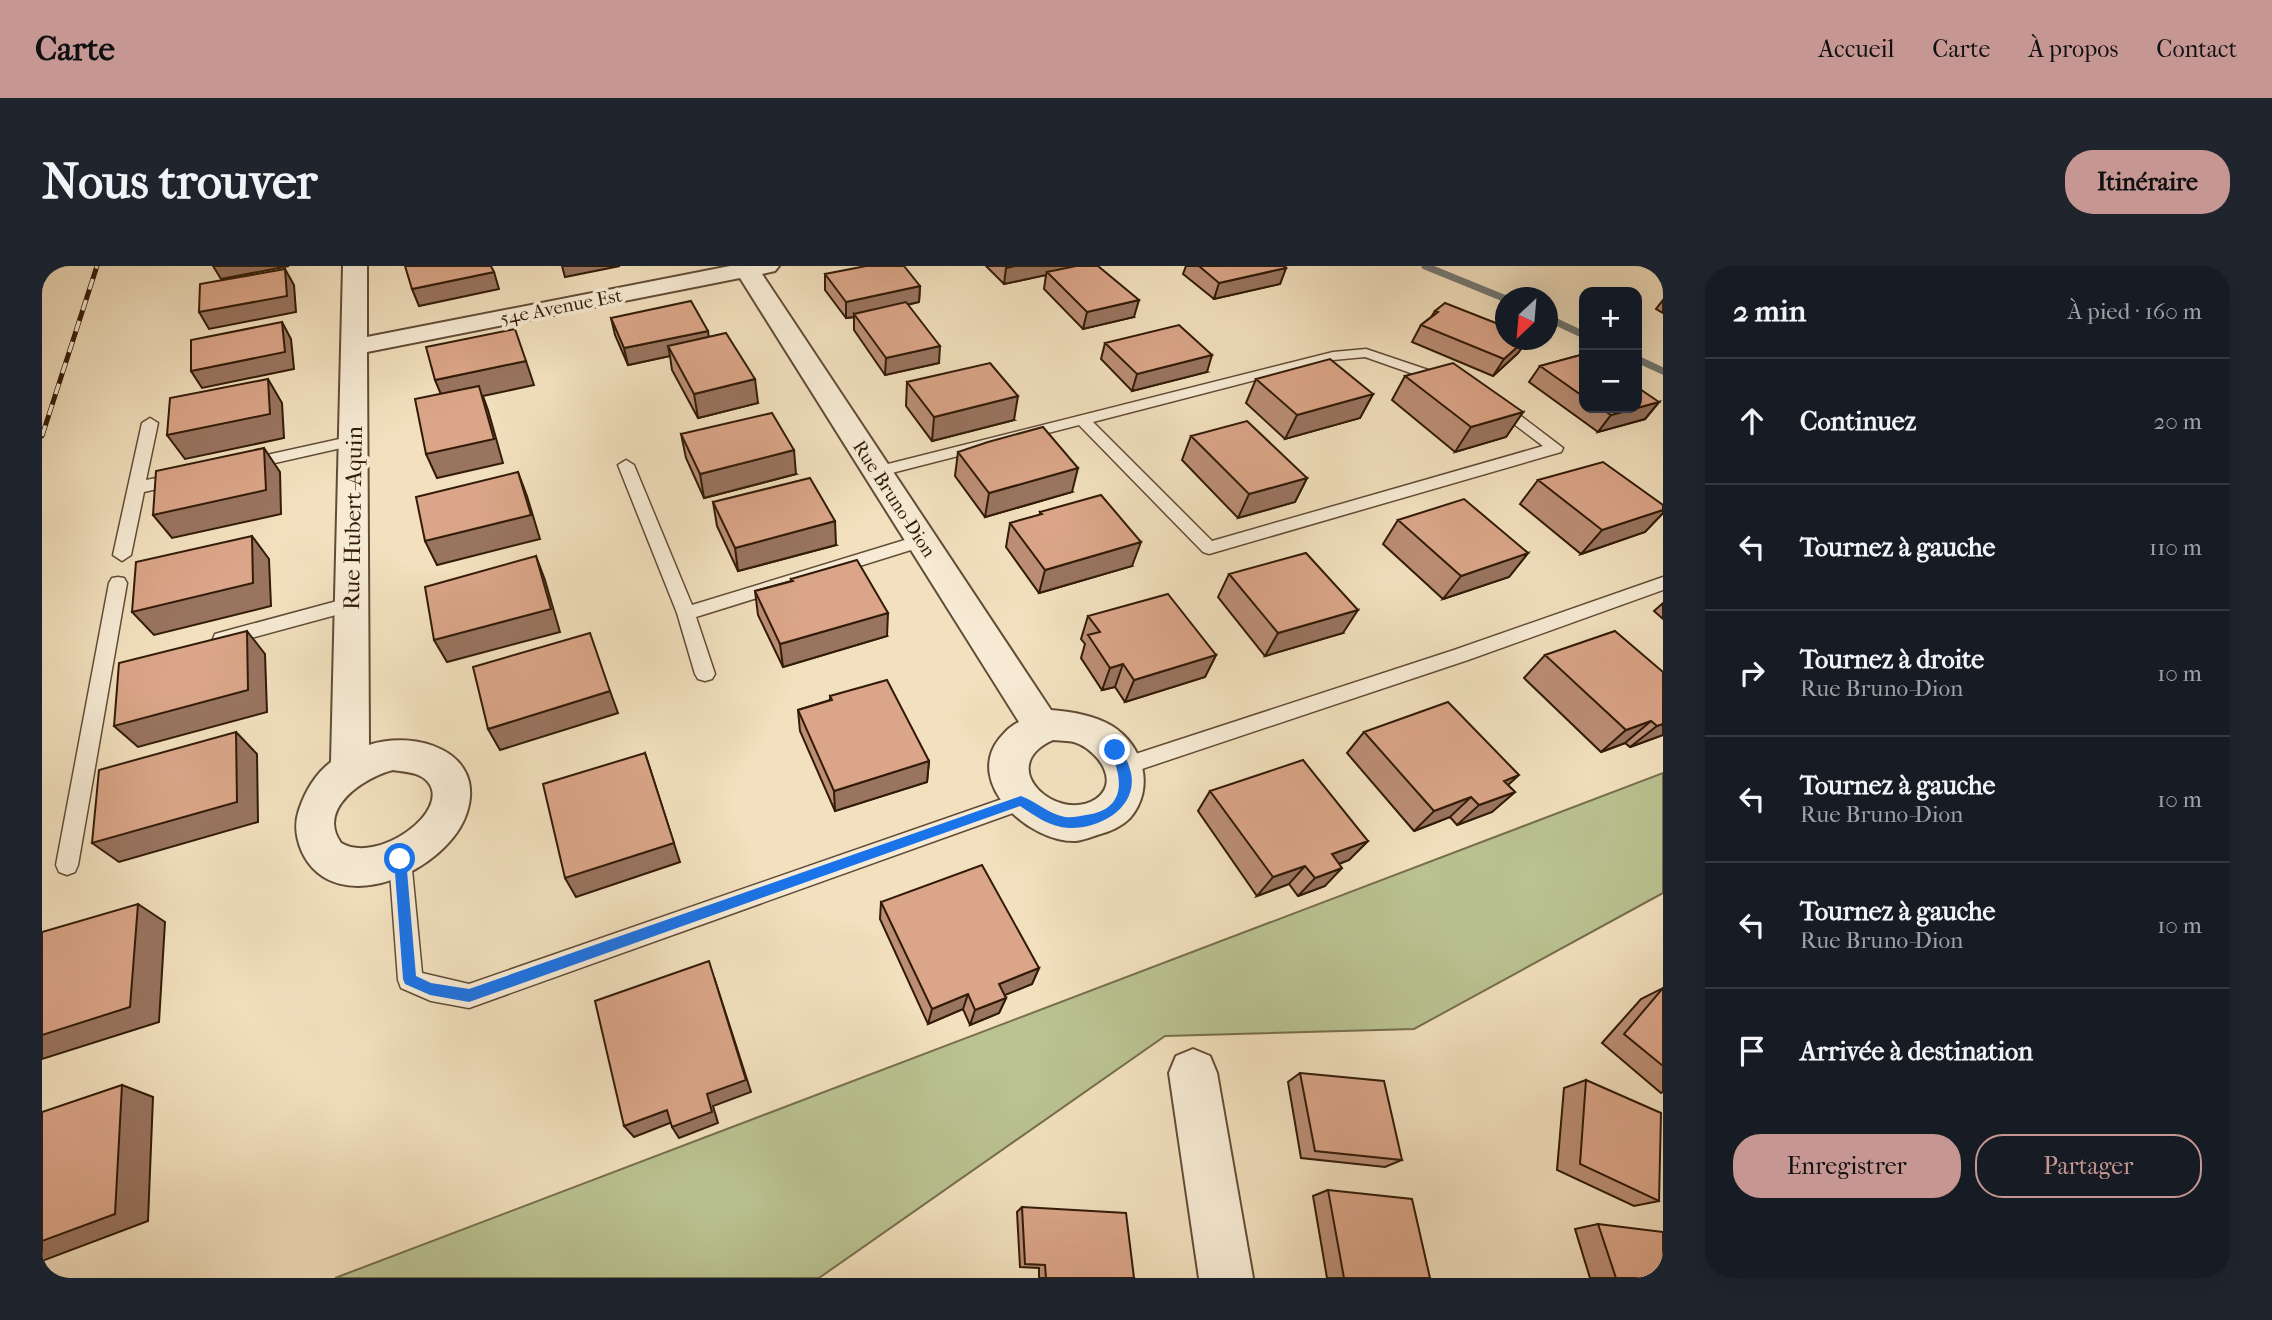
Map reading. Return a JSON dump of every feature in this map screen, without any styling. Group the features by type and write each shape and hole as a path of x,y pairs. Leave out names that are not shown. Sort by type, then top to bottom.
{"street":[{"name":"Rue Hubert-Aquin","path":"349,770 355,266"},
{"name":"54e Avenue Est","path":"354,347 757,268"},
{"name":"Rue Bruno-Dion","path":"757,268 876,472 1042,727"},
{"path":"1070,726 1088,731 1105,741 1124,766 1126,783 1122,799 1115,809 1099,818 1069,823 1044,816 1021,801 1011,785 1007,762 1018,740 1042,727 1070,726"},
{"path":"393,754 415,754 432,760 446,772 451,783 453,801 446,820 431,839 400,859 358,867 332,860 317,842 314,823 323,796 349,770 371,759 393,754"},
{"path":"1193,1073 1226,1278"}],"lane":[{"path":"876,472 1333,356 1366,353 1472,389 1555,448 1209,548 1084,421"},
{"path":"122,555 150,423"},
{"path":"231,467 353,441"},
{"path":"626,465 686,613 705,674"},
{"path":"136,488 204,473"},
{"path":"686,613 921,541"},
{"path":"67,865 118,583"},
{"path":"1124,766 1461,655 1663,583"},
{"path":"207,643 352,604"},
{"path":"102,671 128,664"},
{"path":"400,859 410,979 430,989 469,996 1021,801"}],"green space":[{"path":"1663,773 1663,893 1414,1029 1165,1036 819,1278 335,1278"}],"building":[{"path":"405,266 491,266 494,272 412,289"},
{"path":"866,266 904,266 920,286 846,302 825,274"},
{"path":"1076,266 1098,266 1139,300 1087,312 1047,272"},
{"path":"1199,266 1284,266 1286,268 1219,283"},
{"path":"285,269 287,296 199,312 200,284"},
{"path":"691,301 708,331 624,348 611,318"},
{"path":"906,302 940,346 886,358 854,314"},
{"path":"1445,303 1495,323 1495,350 1514,350 1504,359 1421,325 1438,312 1435,311"},
{"path":"282,322 285,352 191,371 191,340"},
{"path":"1179,325 1212,355 1137,374 1105,343"},
{"path":"515,329 526,361 435,380 426,347"},
{"path":"726,333 755,379 694,394 668,346"},
{"path":"1579,355 1579,393 1540,366"},
{"path":"1330,359 1373,394 1297,415 1256,379"},
{"path":"990,363 1018,396 934,417 907,382"},
{"path":"1453,363 1523,412 1471,427 1405,376"},
{"path":"268,379 270,414 167,435 170,398"},
{"path":"479,386 494,439 426,454 415,399"},
{"path":"1642,390 1659,402 1642,407"},
{"path":"772,413 794,450 700,474 681,434"},
{"path":"1247,421 1307,478 1249,494 1191,436"},
{"path":"1043,427 1078,468 989,493 958,452 988,442"},
{"path":"264,448 266,490 153,515 156,471"},
{"path":"1603,462 1663,505 1663,510 1602,530 1538,480"},
{"path":"518,472 531,515 425,541 416,497"},
{"path":"810,478 835,521 735,548 713,502"},
{"path":"1101,495 1141,542 1045,570 1010,523 1042,514 1040,512"},
{"path":"1464,499 1528,553 1461,576 1398,520"},
{"path":"252,536 253,583 132,612 136,562"},
{"path":"1306,553 1358,610 1278,633 1229,574"},
{"path":"536,556 551,609 434,640 425,587"},
{"path":"857,560 888,613 780,644 755,591"},
{"path":"1168,594 1216,655 1134,680 1123,664 1110,668 1088,635 1100,632 1088,616"},
{"path":"247,631 248,690 114,726 119,663"},
{"path":"1615,631 1663,672 1663,724 1657,726 1651,721 1626,730 1545,655"},
{"path":"590,633 610,691 488,729 473,667"},
{"path":"887,680 929,761 834,791 798,710 832,700 830,696"},
{"path":"1448,702 1519,775 1504,781 1515,792 1479,805 1471,797 1434,811 1364,732"},
{"path":"236,732 237,802 92,843 99,770"},
{"path":"645,753 674,843 565,878 543,784"},
{"path":"1303,760 1368,841 1332,854 1342,868 1315,878 1305,866 1273,877 1210,791"},
{"path":"982,865 1039,968 999,984 1006,998 975,1010 968,994 932,1009 881,902"},
{"path":"138,904 130,1007 42,1035 42,932"},
{"path":"709,961 746,1080 707,1094 712,1112 672,1127 667,1110 624,1126 595,1001"},
{"path":"1663,988 1663,1066 1624,1034"},
{"path":"1300,1073 1384,1081 1402,1160 1315,1151"},
{"path":"1586,1080 1661,1113 1659,1201 1580,1164"},
{"path":"122,1085 115,1214 42,1241 42,1112"},
{"path":"1328,1190 1412,1199 1430,1278 1344,1278"},
{"path":"1022,1207 1126,1213 1134,1278 1046,1278 1045,1265 1025,1264"},
{"path":"1598,1224 1663,1232 1663,1278 1616,1278"}],"waterway":[{"path":"1425,266 1495,295"},
{"path":"1558,323 1579,333"},
{"path":"1642,361 1663,371"}],"railway":[{"path":"42,436 97,266"}],"route":[{"path":"400,859 410,979 430,989 469,996 1021,801 1044,816 1069,823 1099,818 1115,809 1122,799 1126,783 1124,766 1115,750"}]}
